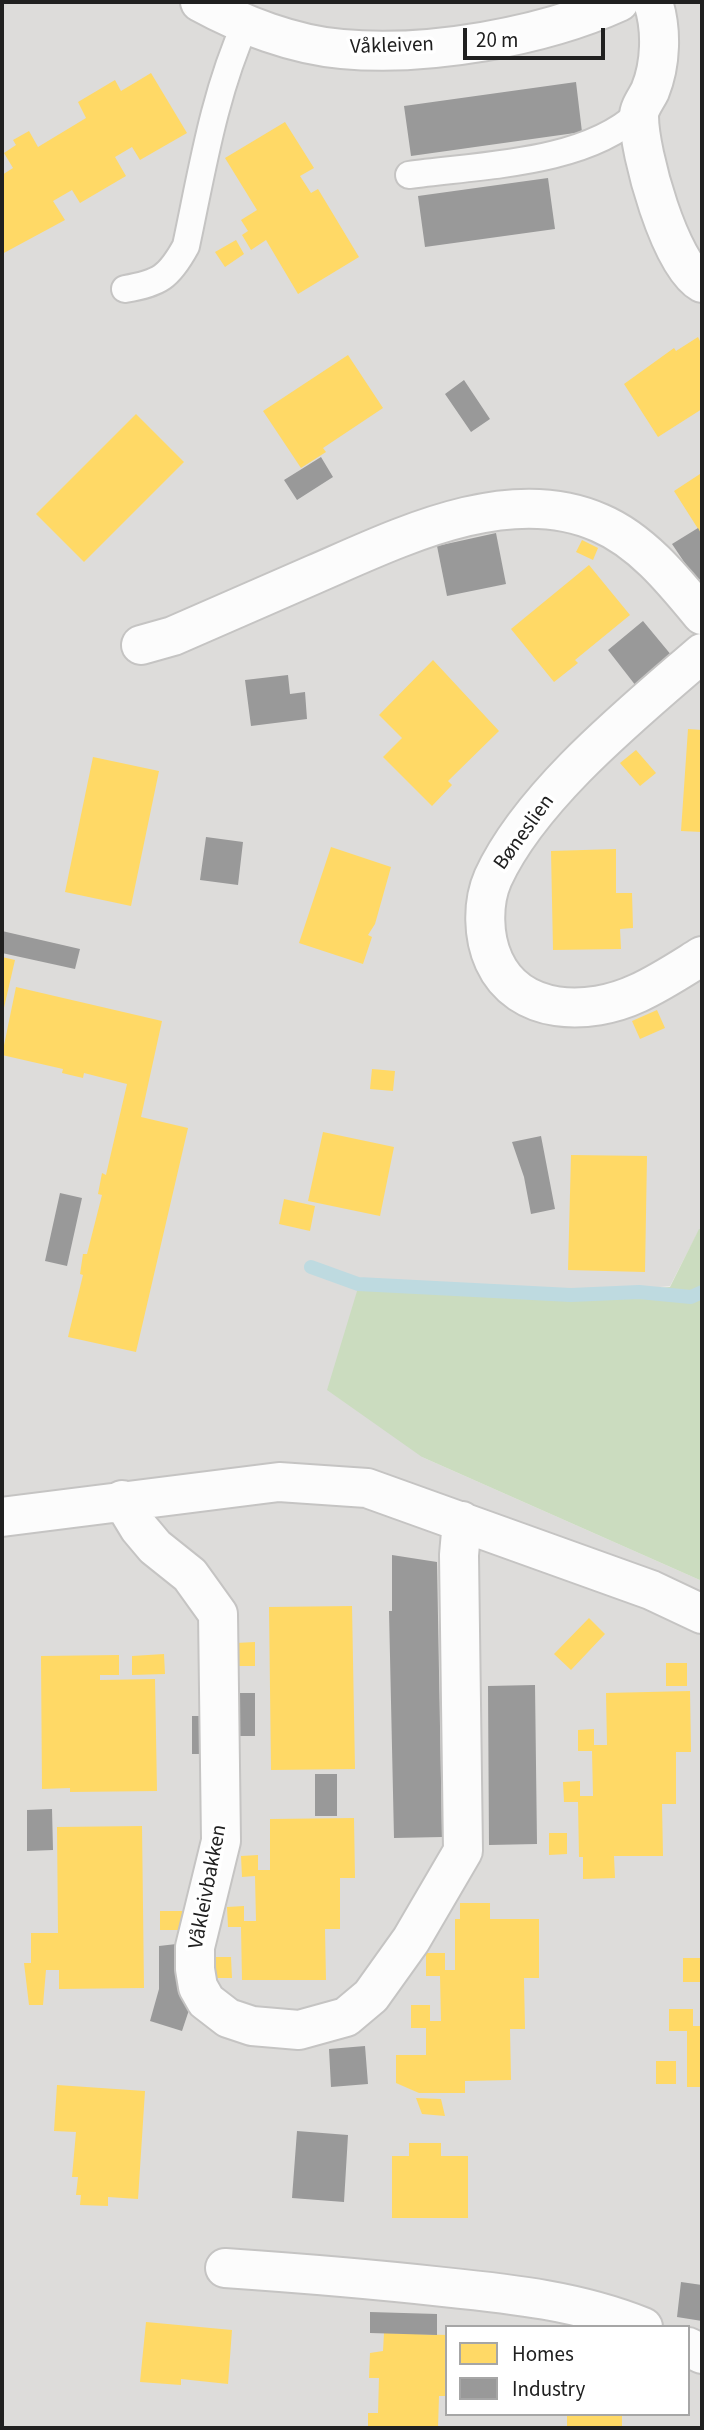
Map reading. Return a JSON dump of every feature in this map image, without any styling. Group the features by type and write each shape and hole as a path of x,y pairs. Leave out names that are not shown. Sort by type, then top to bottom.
{"street":[{"name":"Våkleiven","path":"200,2 246,23 296,41 341,49 458,44 520,35 594,13 619,2"},
{"path":"653,2 659,20 657,66 650,90 638,114 653,191 677,256 702,283"},
{"path":"141,645 173,636 401,536 455,518 495,511 537,510 575,514 600,522 627,538 677,584 702,615"},
{"name":"Bøneslien","path":"702,653 594,749 542,806 506,854 492,880 485,905 490,952 501,976 518,994 537,1003 580,1008 606,1004 637,994 702,956"},
{"path":"2,1517 279,1482 367,1488 651,1590 702,1614"},
{"name":"Våkleivbakken","path":"122,1500 139,1528 190,1575 218,1614 221,1841 195,1947 198,1987 206,2001 228,2018 275,2029 299,2030 329,2025 346,2017 371,1996 411,1940 463,1851 459,1555 462,1521"},
{"path":"225,2268 348,2277 516,2295 568,2303 637,2325"}],"lane":[{"path":"125,289 154,284 176,263 186,246 217,106 232,52 246,23"},
{"path":"409,175 571,152 621,130 638,114"}],"shaded area":[{"path":"2,2 702,2 702,1229 699,1230 670,1286 542,1299 361,1278 422,1457 702,1581 702,2428 2,2428"}],"green space":[{"path":"699,1229 702,1229 702,1581 422,1457 327,1390 361,1278 542,1299 670,1287"}],"building: Homes":[{"path":"151,73 187,133 140,160 132,147 115,157 126,176 80,203 72,190 53,201 65,220 2,254 2,175 13,168 4,153 16,145 13,140 29,131 38,147 86,118 78,102 115,80 121,91"},
{"path":"285,122 314,168 300,176 311,193 318,189 359,257 298,294 266,240 251,250 242,235 248,231 241,220 257,210 225,158"},
{"path":"236,240 244,254 225,267 215,252"},
{"path":"698,337 702,345 702,409 658,437 624,384 674,348 676,351"},
{"path":"348,355 383,408 323,448 326,452 301,468 263,411"},
{"path":"136,414 184,462 84,562 36,514"},
{"path":"700,474 702,477 702,535 674,491"},
{"path":"582,540 598,548 593,560 576,552"},
{"path":"589,565 630,615 575,660 578,663 554,682 511,629"},
{"path":"433,660 499,731 448,781 452,785 432,806 383,757 402,738 379,715"},
{"path":"688,729 702,730 702,832 681,831"},
{"path":"636,750 656,773 640,786 620,763"},
{"path":"93,757 159,771 131,906 65,892"},
{"path":"331,847 391,867 375,924 368,935 372,937 363,964 299,943"},
{"path":"616,849 616,893 632,893 633,928 620,929 621,949 553,950 551,851"},
{"path":"2,957 15,960 3,1012 2,1011"},
{"path":"16,987 162,1021 141,1117 188,1128 136,1352 68,1337 83,1275 80,1274 83,1254 87,1254 102,1195 98,1194 102,1173 106,1175 127,1084 84,1073 83,1078 62,1073 63,1069 2,1055"},
{"path":"657,1010 665,1028 640,1039 632,1021"},
{"path":"372,1069 395,1071 393,1091 370,1089"},
{"path":"323,1132 394,1147 380,1216 308,1201"},
{"path":"571,1155 647,1156 645,1272 568,1270"},
{"path":"284,1199 315,1206 310,1231 279,1224"},
{"path":"352,1606 355,1769 271,1770 269,1607"},
{"path":"589,1618 605,1634 571,1670 554,1654"},
{"path":"255,1642 255,1666 236,1666 236,1643"},
{"path":"164,1654 165,1674 132,1675 132,1656"},
{"path":"119,1655 119,1675 100,1675 100,1680 155,1679 157,1791 70,1792 70,1788 42,1789 41,1656"},
{"path":"666,1663 687,1663 687,1686 666,1686"},
{"path":"690,1691 691,1752 676,1752 676,1804 662,1804 663,1856 614,1856 615,1878 583,1879 583,1857 579,1857 578,1802 564,1802 563,1782 580,1781 580,1796 593,1796 592,1751 578,1751 578,1730 594,1729 594,1745 607,1745 606,1693"},
{"path":"354,1818 355,1878 340,1878 340,1929 325,1929 326,1980 242,1980 241,1927 228,1927 227,1907 244,1906 244,1921 256,1921 255,1876 242,1877 241,1856 258,1855 258,1870 270,1870 270,1819"},
{"path":"142,1826 144,1988 59,1989 59,1970 46,1970 43,2005 29,2005 24,1963 31,1963 31,1933 58,1933 57,1827"},
{"path":"549,1833 567,1833 567,1854 549,1855"},
{"path":"460,1903 490,1903 490,1919 539,1919 539,1978 524,1978 525,2029 510,2029 511,2080 465,2081 465,2093 419,2093 396,2083 396,2055 426,2055 426,2028 411,2028 411,2005 430,2005 430,2021 441,2021 440,1976 426,1976 426,1953 445,1953 445,1970 455,1970 455,1919 460,1919"},
{"path":"160,1911 184,1911 184,1930 160,1930"},
{"path":"212,1957 231,1957 232,1978 213,1978"},
{"path":"683,1958 702,1958 702,1982 683,1982"},
{"path":"669,2009 693,2009 693,2026 702,2026 702,2087 687,2087 687,2031 669,2031"},
{"path":"656,2061 676,2061 676,2084 656,2084"},
{"path":"57,2085 145,2091 138,2199 108,2197 108,2206 80,2205 81,2195 76,2195 78,2177 72,2177 76,2132 54,2131"},
{"path":"416,2098 441,2099 445,2116 422,2114"},
{"path":"409,2143 441,2143 441,2156 468,2156 468,2218 392,2218 392,2156 409,2156"},
{"path":"146,2322 232,2330 228,2384 181,2379 181,2385 140,2382"},
{"path":"384,2333 445,2335 445,2396 439,2396 438,2428 368,2428 368,2413 378,2413 379,2378 369,2378 370,2353 383,2351"},
{"path":"567,2416 622,2416 622,2428 567,2428"}],"building: Industry":[{"path":"576,82 582,132 411,156 404,106"},
{"path":"548,178 555,229 425,247 418,196"},
{"path":"464,380 490,419 471,432 445,394"},
{"path":"321,457 333,477 297,500 284,480"},
{"path":"698,528 702,535 702,578 697,581 672,544"},
{"path":"496,533 506,584 447,596 437,546"},
{"path":"643,621 672,656 636,686 608,650"},
{"path":"288,675 290,694 305,692 307,719 251,726 245,680"},
{"path":"206,837 243,842 238,885 200,880"},
{"path":"2,931 80,949 75,969 2,953"},
{"path":"541,1136 555,1209 531,1214 524,1177 512,1142"},
{"path":"60,1193 82,1198 67,1266 45,1261"},
{"path":"392,1555 437,1562 442,1837 394,1838 389,1611 392,1611"},
{"path":"535,1685 537,1844 489,1845 488,1686"},
{"path":"235,1693 255,1693 255,1736 236,1736"},
{"path":"192,1716 205,1716 211,1754 192,1754"},
{"path":"315,1774 337,1774 337,1816 315,1816"},
{"path":"52,1809 53,1850 27,1851 27,1810"},
{"path":"185,1943 190,2007 182,2031 150,2021 159,1989 159,1946"},
{"path":"365,2046 368,2084 331,2087 329,2049"},
{"path":"297,2131 348,2135 344,2202 292,2198"},
{"path":"681,2282 702,2285 702,2321 677,2317"},
{"path":"370,2312 437,2314 437,2335 370,2333"}],"waterway":[{"path":"311,1267 358,1284 571,1295 639,1292 691,1297 702,1292"}]}
